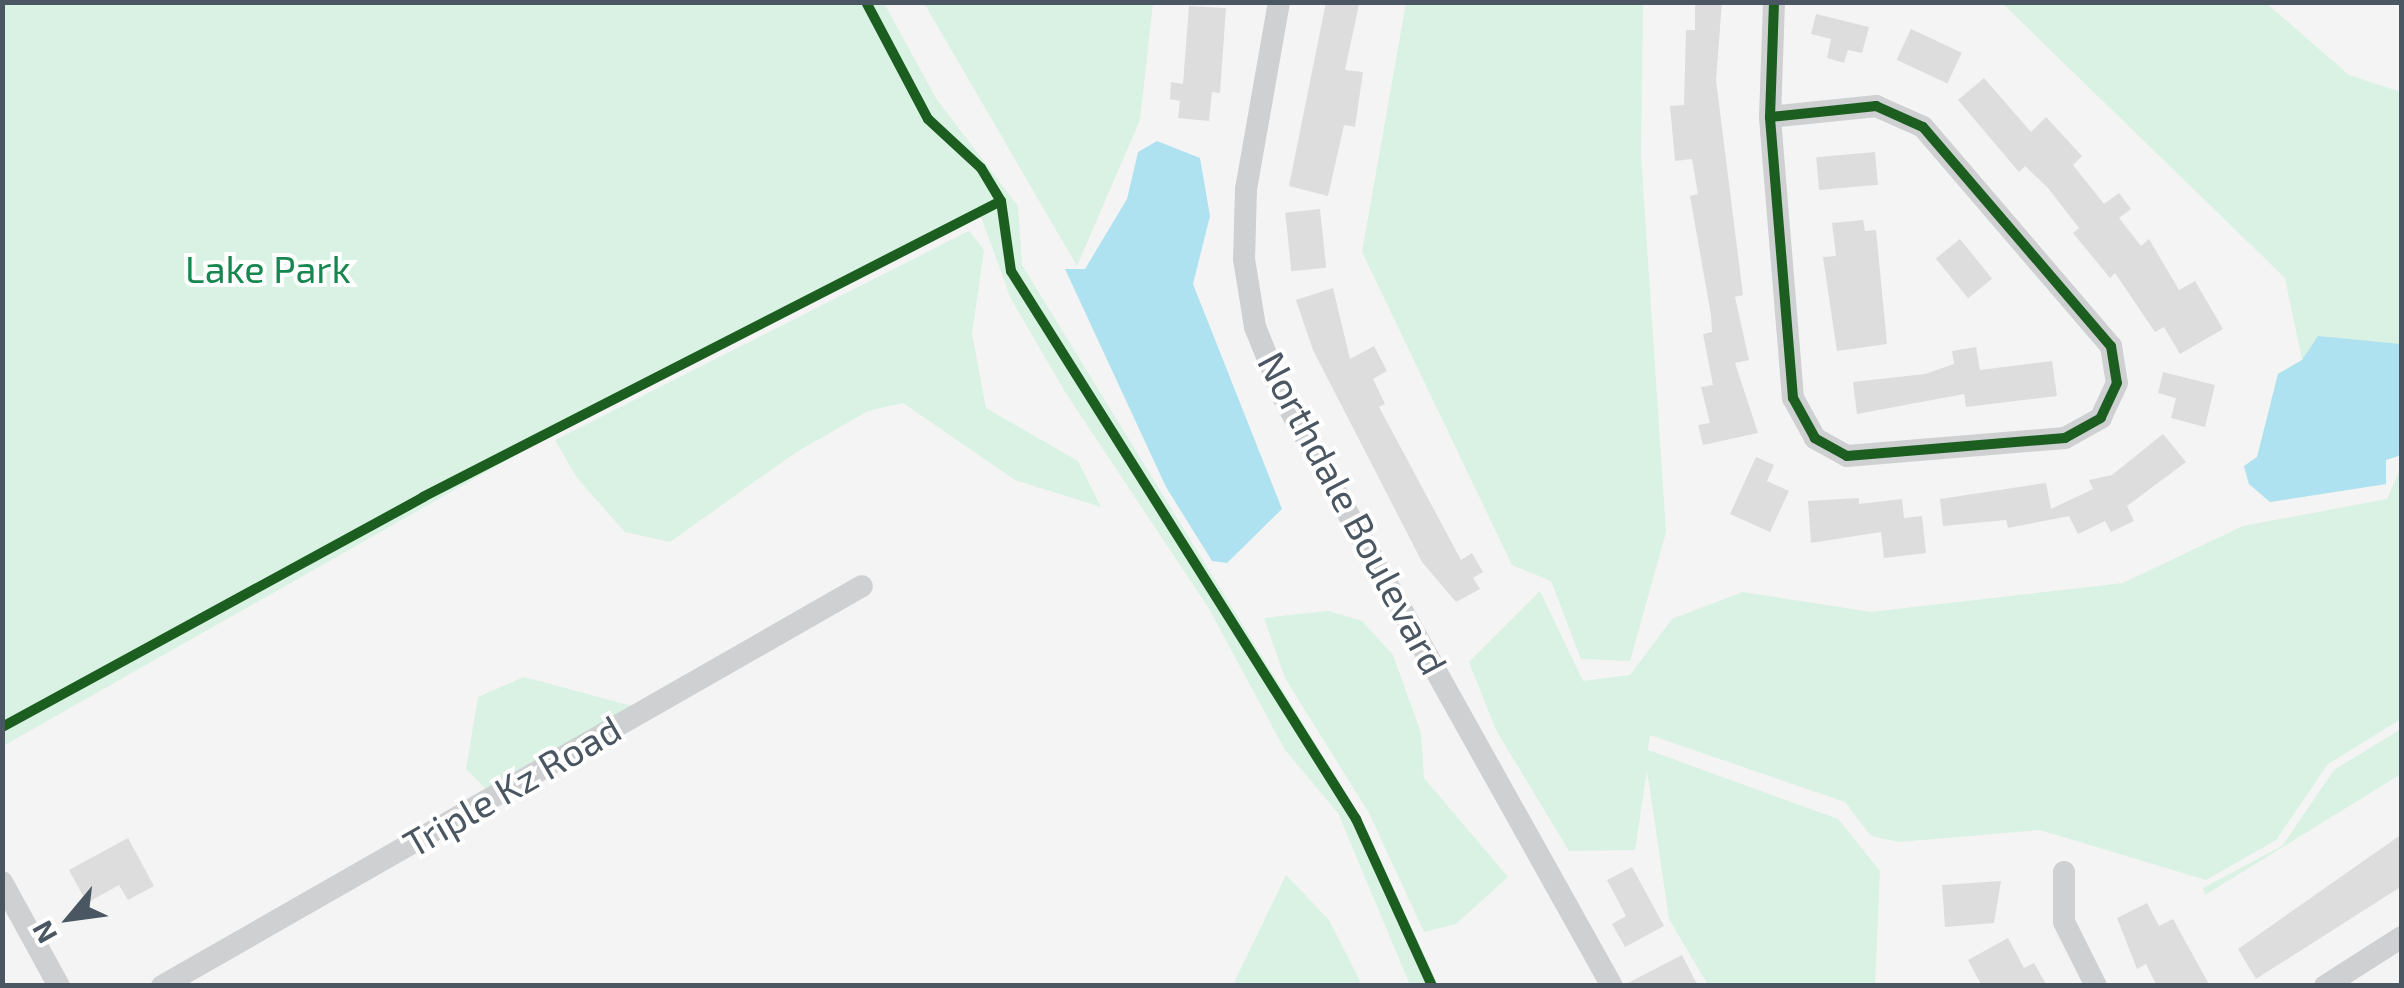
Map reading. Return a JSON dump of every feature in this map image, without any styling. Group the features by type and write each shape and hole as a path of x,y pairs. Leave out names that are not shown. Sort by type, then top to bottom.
{"street":[{"name":"Northdale Boulevard","path":"1278,2 1246,189 1244,259 1256,327 1285,401 1612,986"},
{"path":"1770,117 1876,106 1923,127 2111,346 2117,384 2101,418 2065,438 1847,456 1815,438 1793,398 1770,117 1774,2"},
{"name":"Triple Kz Road","path":"162,986 862,586"},
{"path":"2064,872 2064,922 2096,986"},
{"path":"2,882 59,986"},
{"path":"2325,986 2402,938"}],"green space":[{"name":"Lake Park","path":"2,3 884,3 937,100 1018,206 1022,265 1361,818 1438,985 1410,985 1338,813 1285,750 1208,607 1067,395 1011,299 981,217 928,237 622,395 3,746"},
{"path":"924,3 1153,3 1140,120 1077,266"},
{"path":"1406,3 1643,3 1641,156 1666,532 1630,661 1581,659 1551,581 1512,565 1362,252"},
{"path":"2002,3 2266,3 2349,75 2401,92 2402,455 2386,460 2386,484 2270,502 2249,484 2244,466 2257,457 2278,374 2302,360 2285,278"},
{"path":"969,231 984,250 972,334 986,408 1078,461 1101,507 1015,480 903,403 868,411 795,453 670,542 625,532 577,478 555,440"},
{"path":"2401,467 2401,719 2328,764 2276,840 2206,880 2040,830 1899,842 1871,836 1845,802 1650,735 1648,750 1838,819 1880,871 1875,985 1708,985 1669,919 1647,770 1635,850 1569,851 1496,730 1469,662 1540,591 1583,681 1630,675 1672,619 1743,592 1871,612 2123,583 2243,526 2387,499"},
{"path":"1328,611 1362,621 1393,655 1421,733 1424,778 1508,877 1456,924 1424,932 1369,813 1285,678 1264,618"},
{"path":"524,677 632,706 486,789 466,769 478,697"},
{"path":"2401,729 2401,774 2205,895 2203,888 2282,846 2334,770"},
{"path":"1286,875 1329,920 1362,985 1233,985"}],"water":[{"path":"1157,141 1200,158 1210,216 1193,284 1282,509 1227,563 1212,561 1166,487 1065,269 1085,269 1127,199 1138,152"},
{"path":"2318,336 2401,344 2401,455 2386,460 2386,484 2270,502 2249,484 2244,466 2257,457 2278,374 2302,360"}],"building":[{"path":"1326,2 1359,4 1345,70 1363,72 1355,127 1344,125 1328,196 1289,186"},
{"path":"1695,2 1722,2 1716,80 1743,295 1735,297 1749,360 1735,363 1758,433 1703,445 1698,425 1710,423 1701,387 1713,385 1703,334 1712,332 1711,315 1690,196 1698,194 1692,159 1675,161 1670,106 1684,105 1686,30 1695,30"},
{"path":"1189,6 1226,8 1220,93 1212,92 1209,121 1178,118 1180,101 1170,99 1171,82 1183,84"},
{"path":"1816,14 1869,27 1862,53 1848,50 1844,63 1827,58 1831,39 1811,34"},
{"path":"1911,29 1962,53 1947,83 1897,60"},
{"path":"1984,78 2031,132 2046,117 2082,156 2073,165 2104,204 2119,193 2131,209 2119,218 2141,246 2149,239 2179,290 2195,281 2223,329 2180,354 2164,327 2155,332 2115,273 2110,278 2073,233 2079,228 2048,188 2025,166 2019,172 1958,100"},
{"path":"1875,152 1878,185 1819,190 1816,157"},
{"path":"1320,209 1326,268 1291,271 1285,213"},
{"path":"1863,220 1865,231 1876,230 1887,344 1837,351 1823,257 1836,256 1832,223"},
{"path":"1960,239 1992,279 1968,298 1936,259"},
{"path":"1333,288 1350,359 1374,346 1387,371 1373,379 1385,404 1379,407 1461,560 1472,553 1483,572 1473,578 1480,589 1456,602 1422,562 1313,350 1296,300"},
{"path":"1976,347 1980,370 2052,361 2057,396 1966,407 1964,394 1857,414 1853,382 1925,374 1954,364 1952,351"},
{"path":"2163,372 2215,385 2205,427 2171,418 2176,398 2158,393"},
{"path":"2163,434 2186,462 2127,506 2134,521 2111,532 2105,521 2078,534 2069,516 2008,528 2006,520 1943,526 1940,499 2046,483 2051,509 2093,489 2089,480 2112,475"},
{"path":"1756,457 1774,465 1767,481 1789,491 1770,532 1730,514"},
{"path":"1859,498 1859,504 1902,499 1904,518 1922,516 1926,553 1884,558 1881,532 1811,543 1808,501"},
{"path":"2402,834 2402,886 2256,979 2238,949"},
{"path":"128,838 154,886 128,900 119,885 87,903 69,870"},
{"path":"1632,867 1664,926 1625,947 1612,924 1626,916 1607,880"},
{"path":"2001,881 1994,923 1945,927 1942,885"},
{"path":"2147,903 2159,926 2173,919 2210,986 2157,986 2146,964 2137,969 2117,918"},
{"path":"2008,938 2024,968 2034,963 2047,986 1982,986 1968,960"},
{"path":"1682,955 1698,986 1627,986 1626,984"}],"cycle path":[{"path":"866,2 928,119 981,168 1001,201 1011,271 1356,819 1432,986"},
{"path":"1770,117 1876,106 1923,127 2111,346 2117,383 2101,418 2065,438 1847,456 1815,438 1793,398 1770,117 1774,2"},
{"path":"2,727 423,497 1001,201"}]}
